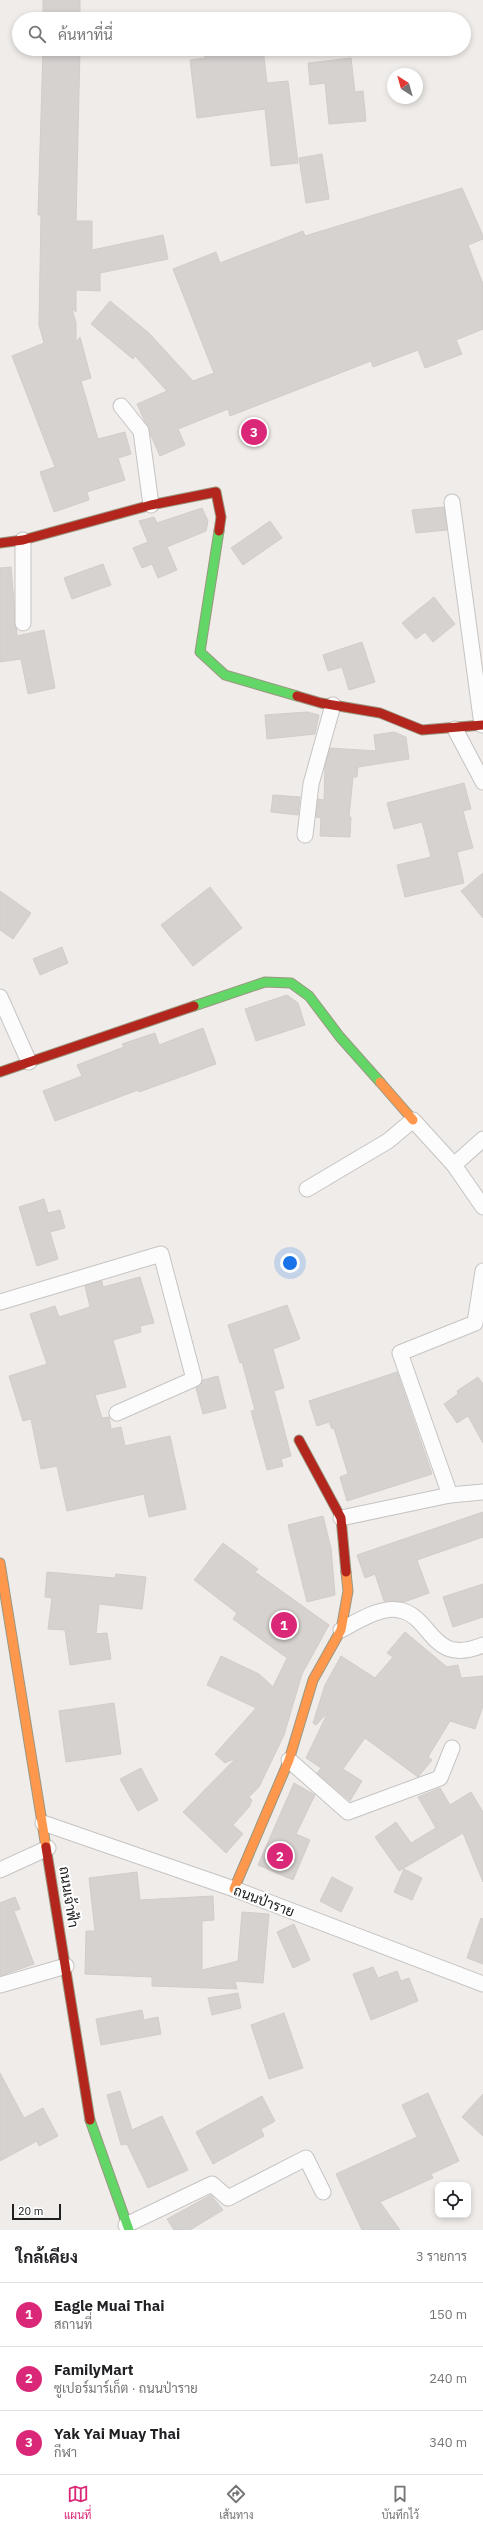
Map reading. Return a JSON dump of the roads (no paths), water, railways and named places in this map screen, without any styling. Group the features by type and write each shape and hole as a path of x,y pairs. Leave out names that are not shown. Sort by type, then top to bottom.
{"street":[{"path":"121,406 141,431 150,505"},
{"path":"0,543 23,540 150,505 216,492 221,517 200,652 225,675 333,705 380,713 422,730 455,729 482,725 452,502"},
{"path":"23,540 23,623"},
{"path":"305,835 311,784 333,705"},
{"path":"455,729 483,782"},
{"path":"0,1072 265,982 291,983 310,996 340,1037 454,1165 483,1207"},
{"path":"0,997 29,1062"},
{"path":"307,1189 388,1141 414,1120"},
{"path":"454,1165 483,1139"},
{"path":"0,1302 161,1254 194,1379 116,1413"},
{"path":"450,1495 400,1353 475,1323 483,1272"},
{"path":"234,1889 289,1760 313,1680 341,1630 348,1591 341,1518 299,1440"},
{"path":"341,1518 450,1495 483,1492"},
{"name":"ถนนเจ้าฟ้า","path":"0,1563 48,1848 92,2128 127,2228"},
{"path":"341,1630 372,1616 398,1609 410,1614 439,1643 452,1650 470,1650 483,1645"},
{"path":"289,1760 348,1812 440,1778 452,1748"},
{"name":"ถนนป่าราย","path":"43,1823 234,1889 483,1984"},
{"path":"0,1870 48,1848"},
{"path":"0,1985 66,1966"},
{"path":"127,2228 212,2184 228,2198 306,2158 323,2192"}],"place":[{"name":"Yak Yai Muay Thai","path":"254,432"},
{"name":"Eagle Muai Thai","path":"284,1625"},
{"name":"FamilyMart","path":"280,1856"}]}
